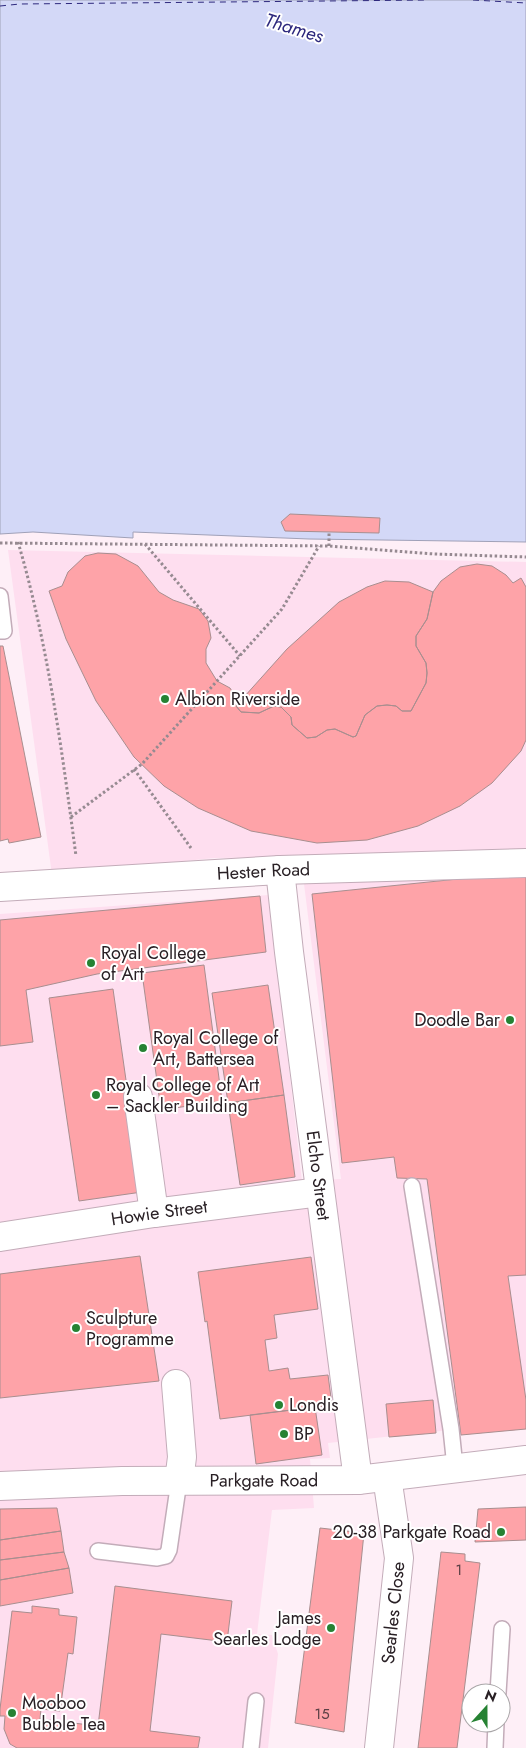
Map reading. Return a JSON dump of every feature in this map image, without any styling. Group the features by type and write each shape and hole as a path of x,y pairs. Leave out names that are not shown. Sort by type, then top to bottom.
{"street":[{"name":"Hester Road","path":"0,887 280,870 526,863"},
{"name":"Elcho Street","path":"280,870 358,1480"},
{"path":"138,1097 154,1213"},
{"name":"Howie Street","path":"0,1238 154,1213 320,1192"},
{"path":"176,1384 182,1457 179,1481"},
{"name":"Parkgate Road","path":"0,1486 179,1481 358,1480 526,1460"},
{"name":"Searles Close","path":"379,1748 399,1558 388,1477"}],"lane":[{"path":"0,596 4,631 0,631"},
{"path":"412,1186 451,1429 455,1467"},
{"path":"98,1551 158,1558 166,1556 179,1481"},
{"path":"499,1683 502,1629"},
{"path":"251,1748 256,1702"},
{"path":"495,1748 496,1733"}],"path":[{"path":"329,532 329,546"},
{"path":"18,542 32,590 55,710 79,882"},
{"path":"0,543 329,546 434,554 526,558"},
{"path":"144,544 240,656"},
{"path":"71,817 134,770 240,656 282,610 301,581 319,546"},
{"path":"134,770 211,874"}],"shaded area":[{"path":"8,550 526,562 526,855 214,858 52,875"},
{"path":"526,871 526,1429 461,1435 460,1429 328,1443 330,1458 310,1459 314,1508 272,1510 257,1634 272,1635 278,1654 268,1748 0,1748 0,914 269,895 302,1181 341,1179 304,884"}],"water":[{"name":"Thames","path":"0,0 526,0 526,542 309,539 133,532 133,538 33,532 0,534"}],"building":[{"path":"290,514 380,518 379,533 285,531 281,522"},
{"name":"Albion Riverside","path":"98,553 116,554 138,566 159,592 173,600 199,609 208,621 211,638 206,649 206,663 217,681 230,688 235,696 236,706 241,712 259,713 274,706 281,707 291,717 292,725 307,738 316,737 327,730 335,729 353,737 356,736 365,715 377,706 396,706 402,711 411,711 426,683 427,673 426,663 416,646 416,636 427,619 433,592 441,581 460,567 477,564 492,566 506,575 513,583 521,578 526,587 526,740 521,751 492,783 460,806 418,826 367,840 317,843 251,831 198,808 164,786 134,757 96,701 66,639 49,591 62,586 68,572 85,556"},
{"path":"385,581 409,582 433,592 427,619 416,636 416,646 426,663 426,683 411,711 402,711 396,706 377,706 365,715 356,736 353,737 335,729 327,730 316,737 307,738 292,725 291,717 281,707 274,706 259,713 241,712 236,706 287,649 339,602 367,587"},
{"path":"0,646 3,646 41,837 9,843 8,839 0,841"},
{"path":"526,872 526,1275 508,1276 526,1400 526,1429 461,1435 427,1179 397,1178 394,1157 342,1163 312,894"},
{"name":"Royal College of Art","path":"260,896 266,952 97,974 26,990 33,1042 0,1046 0,920"},
{"path":"204,965 222,1101 161,1110 142,973"},
{"path":"268,985 284,1095 228,1103 212,993"},
{"name":"Royal College of Art – Sackler Building","path":"113,989 142,1192 79,1201 49,998"},
{"path":"284,1095 295,1177 240,1185 228,1103"},
{"name":"Sculpture Programme","path":"140,1256 159,1381 0,1398 0,1274"},
{"path":"311,1257 318,1309 274,1315 277,1338 265,1340 269,1371 288,1368 290,1379 328,1375 332,1405 220,1419 207,1321 205,1322 198,1272"},
{"path":"433,1400 436,1433 389,1437 386,1404"},
{"path":"315,1407 322,1455 256,1464 250,1415"},
{"name":"20-38 Parkgate Road","path":"526,1507 526,1540 475,1542 478,1509"},
{"path":"57,1508 61,1531 0,1540 0,1509"},
{"name":"James Searles Lodge","path":"320,1528 364,1533 344,1732 295,1723"},
{"path":"61,1531 64,1552 0,1560 0,1540"},
{"path":"64,1552 69,1568 0,1580 0,1560"},
{"path":"441,1552 465,1554 465,1561 480,1563 465,1683 461,1683 461,1716 457,1748 418,1748"},
{"path":"69,1568 73,1593 0,1606 0,1580"},
{"path":"115,1586 232,1601 227,1642 161,1634 150,1731 200,1737 198,1748 17,1748 10,1744 4,1729 5,1716 0,1716 0,1709 12,1611 32,1613 32,1606 59,1609 59,1615 77,1617 73,1654 68,1653 60,1711 41,1709 40,1719 98,1726"}],"ferry route":[{"path":"0,6 20,4 428,0"},
{"path":"473,0 526,3"}],"place":[{"name":"Albion Riverside","path":"165,699"},
{"name":"Royal College of Art","path":"91,963"},
{"name":"Doodle Bar","path":"510,1020"},
{"name":"Royal College of Art, Battersea","path":"143,1048"},
{"name":"Royal College of Art – Sackler Building","path":"96,1095"},
{"name":"Sculpture Programme","path":"76,1328"},
{"name":"Londis","path":"279,1405"},
{"name":"BP","path":"284,1434"},
{"name":"20-38 Parkgate Road","path":"501,1532"},
{"name":"James Searles Lodge","path":"331,1628"},
{"name":"Mooboo Bubble Tea","path":"12,1713"}]}
